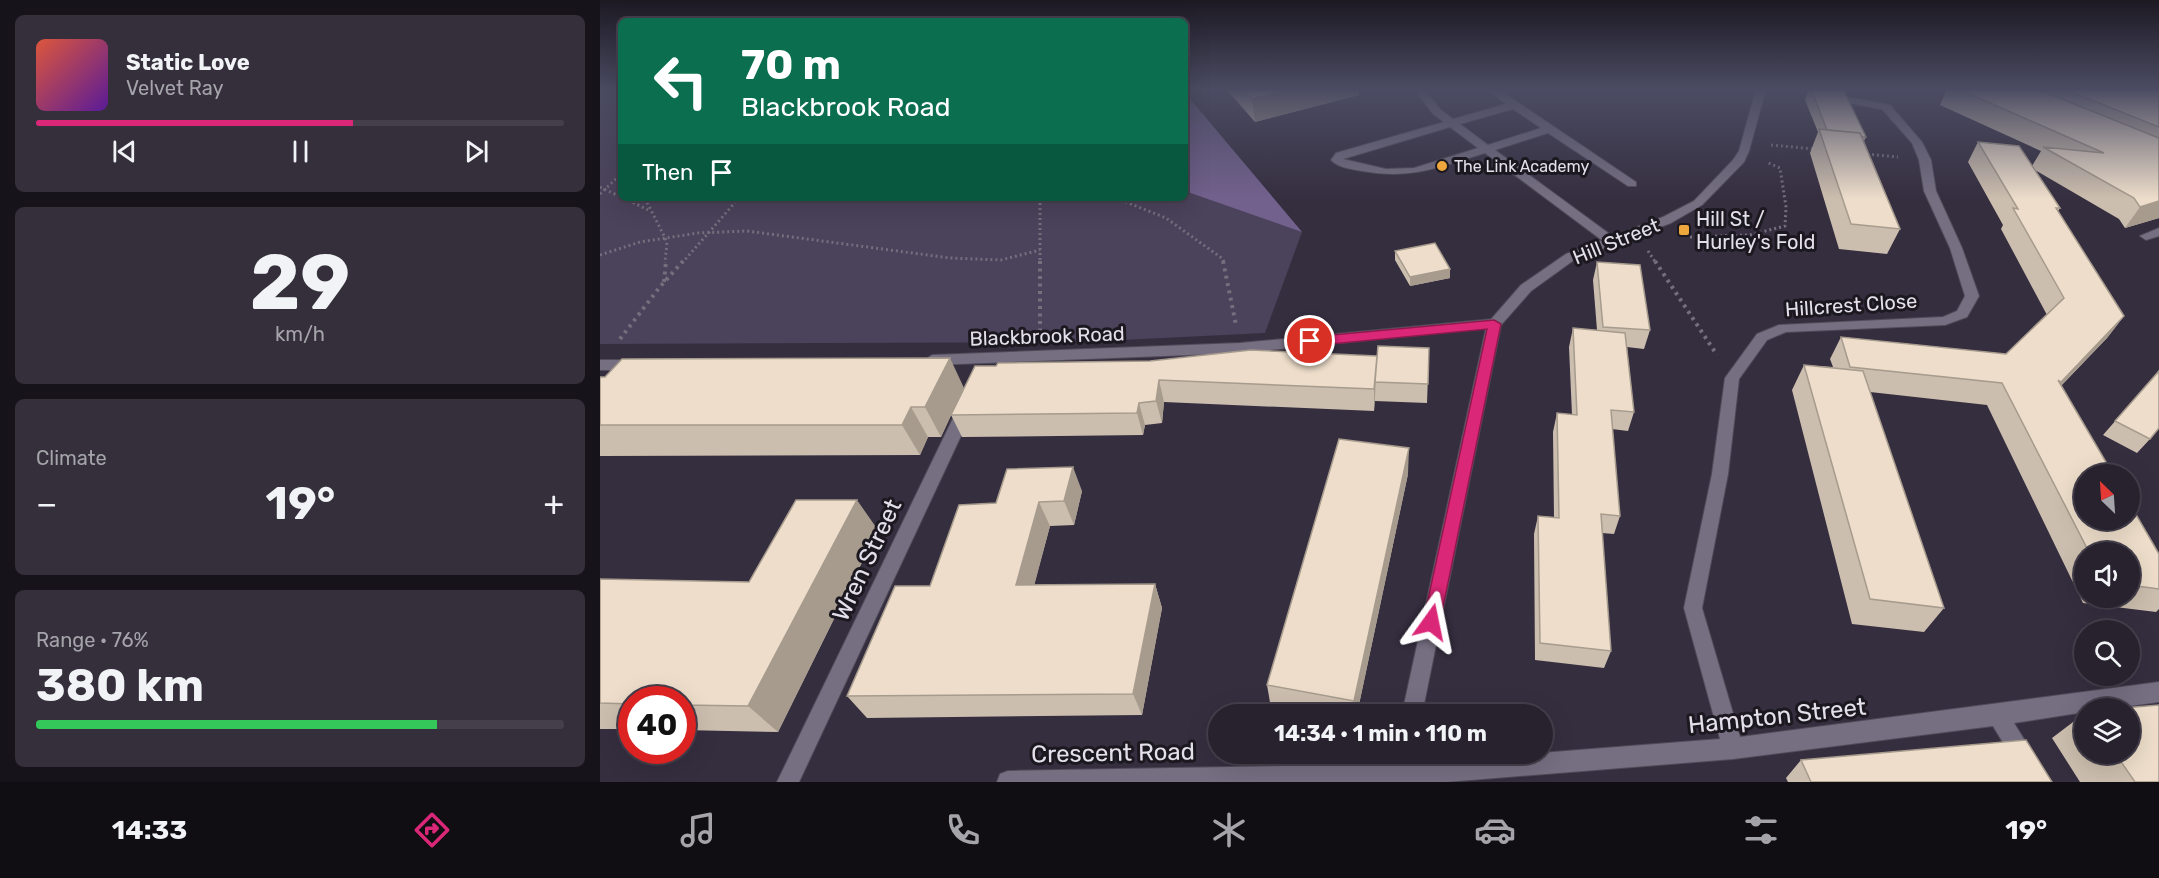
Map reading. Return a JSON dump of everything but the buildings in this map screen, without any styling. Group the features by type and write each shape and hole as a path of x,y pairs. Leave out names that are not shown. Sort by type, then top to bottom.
{"street":[{"path":"1443,125 1340,155 1337,160 1345,164 1386,172 1415,171 1549,129"},
{"path":"1455,125 1611,241"},
{"path":"1544,125 1632,184"},
{"name":"Hill Street","path":"1414,704 1494,324 1526,288 1570,257 1667,220 1698,203 1738,162 1751,125"},
{"name":"Hillcrest Close","path":"1733,748 1693,608 1720,474 1732,378 1762,337 1784,328 1945,321 1962,314 1972,296 1956,248 1930,191 1925,160 1917,142 1902,125"},
{"name":"Blackbrook Road","path":"919,360 1240,348 1494,324"},
{"name":"Wren Street","path":"788,782 990,358"},
{"path":"600,365 647,365"},
{"name":"Hampton Street","path":"1398,778 1733,748 1998,715 2159,692"},
{"path":"1998,715 2039,782"},
{"name":"Crescent Road","path":"1008,782 1398,778"}],"path":[{"path":"1745,147 1818,150"},
{"path":"1685,237 1738,237 1769,232 1785,226 1786,207 1780,168 1745,147"},
{"path":"1865,154 1925,160"},
{"path":"600,194 618,177"},
{"path":"600,187 618,195"},
{"path":"630,201 649,210"},
{"path":"646,201 667,242 664,282"},
{"path":"616,343 633,326 664,282 713,232 737,201"},
{"path":"1039,357 1040,201"},
{"path":"1124,201 1166,218 1223,259 1240,348"},
{"path":"600,255 640,242 713,232 747,231 786,234 838,244 950,258 1001,260 1040,250"},
{"path":"1629,234 1645,246 1732,378"}],"shaded area":[{"path":"600,125 618,125 618,201 1188,201 1188,125 1212,125 1302,232 1265,333 1081,342 600,344"},
{"path":"1188,125 1212,125 1302,232 1188,192"}],"place":[{"name":"The Link Academy","path":"1442,166"},
{"name":"Hill St / Hurley's Fold","path":"1684,230"}],"route":[{"path":"1310,341 1494,324 1431,622"}]}
